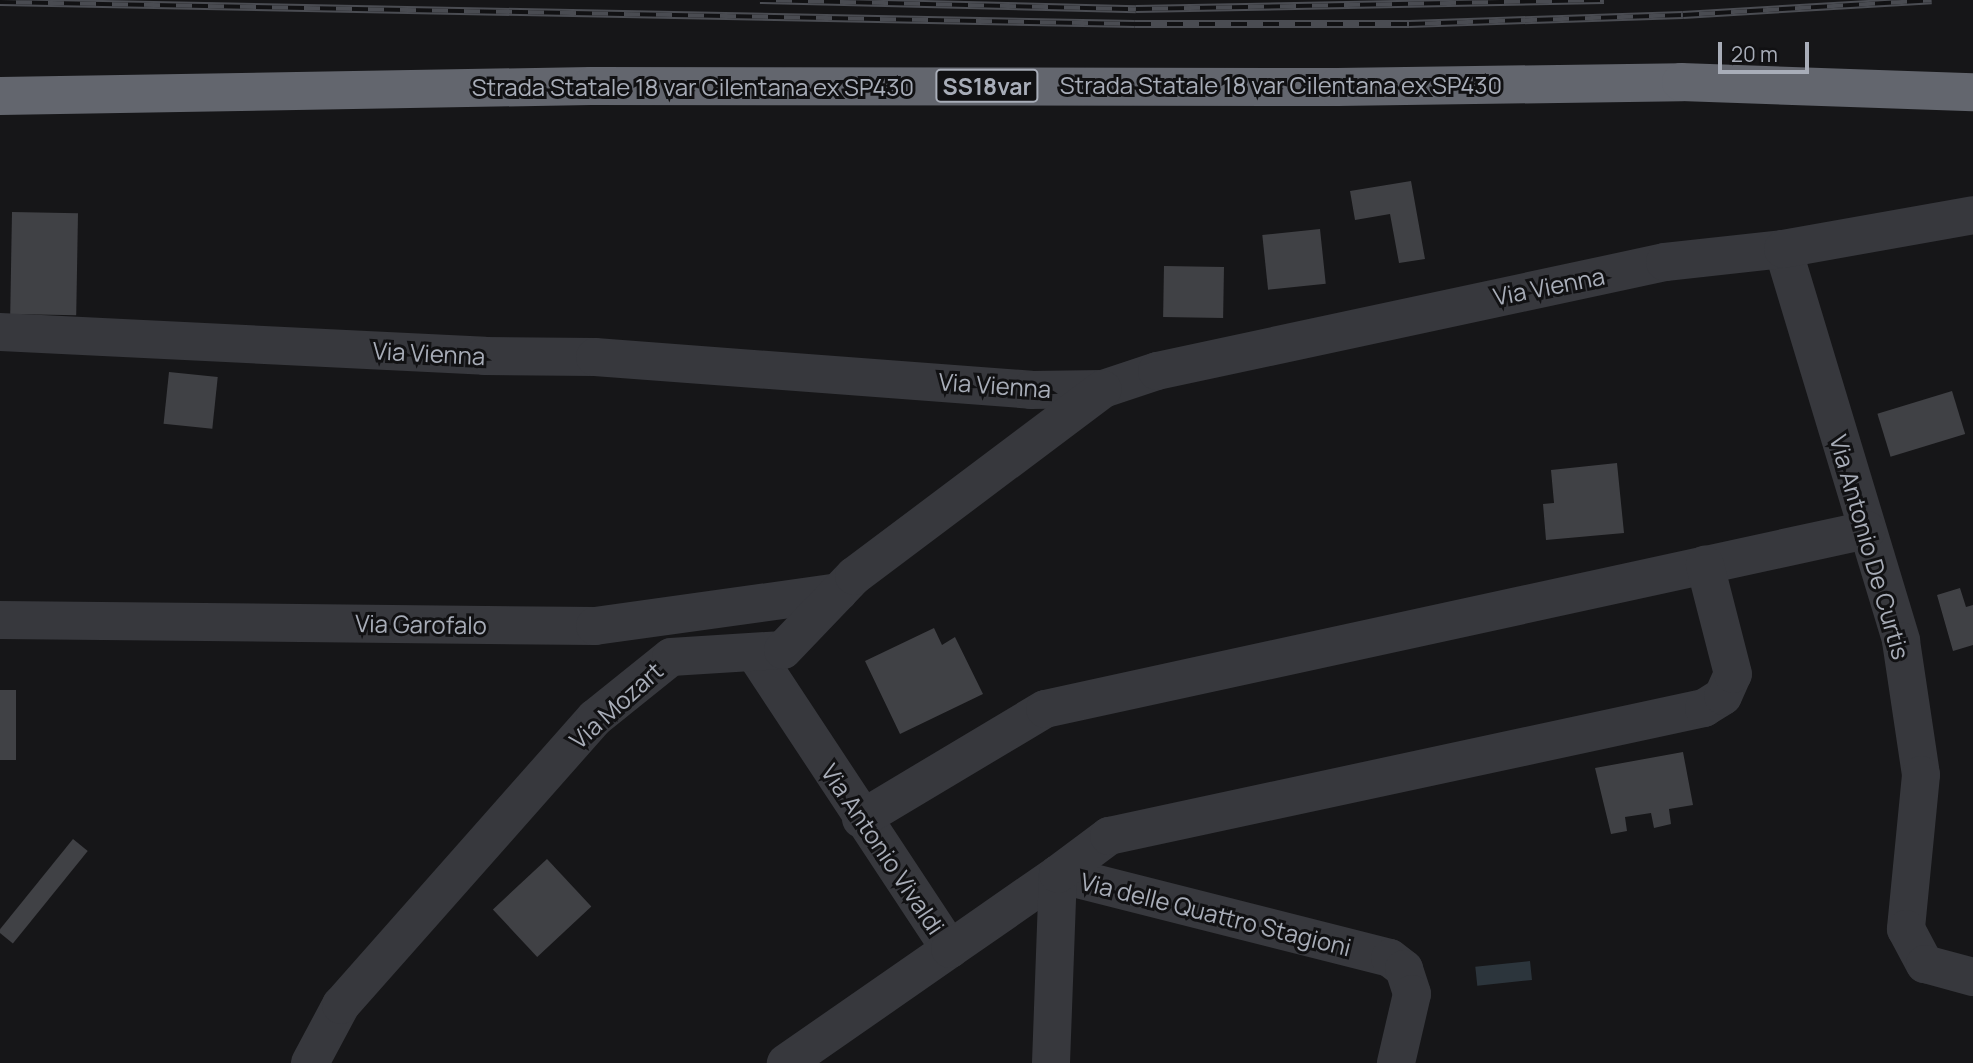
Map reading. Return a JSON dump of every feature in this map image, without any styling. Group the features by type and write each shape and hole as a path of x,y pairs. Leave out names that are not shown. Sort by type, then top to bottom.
{"highway":[{"name":"Strada Statale 18 var Cilentana ex SP430","path":"0,96 591,86 1337,87 1681,82 1973,92"}],"street":[{"name":"Via Vienna","path":"0,332 484,356 595,357 1031,390 1103,389 1157,370 1665,262 1783,249 1973,215"},
{"name":"Via Antonio De Curtis","path":"1783,249 1901,641 1921,775 1906,929 1925,964 1973,977"},
{"name":"Via Mozart","path":"310,1063 341,1005 595,718 671,656 783,650 839,592 1103,389"},
{"path":"861,819 1045,709 1867,530"},
{"path":"1051,1063 1058,874 1109,835 1704,708 1724,696 1732,674 1705,565"},
{"name":"Via Garofalo","path":"0,620 594,626 839,592"},
{"name":"Via Antonio Vivaldi","path":"754,652 861,819 950,949 786,1063"},
{"name":"Via delle Quattro Stagioni","path":"950,949 1058,874 1390,958 1404,969 1412,994 1396,1063"}],"shaded area":[{"path":"1530,961 1532,980 1477,986 1475,967"}],"building":[{"path":"1411,181 1425,259 1399,263 1390,214 1355,220 1350,191"},
{"path":"12,212 78,213 76,315 10,314"},
{"path":"1320,229 1326,284 1268,290 1262,235"},
{"path":"1164,266 1224,267 1223,318 1163,317"},
{"path":"169,372 218,377 212,429 164,424"},
{"path":"1952,391 1965,434 1891,457 1877,414"},
{"path":"1617,463 1624,533 1546,540 1543,504 1554,503 1551,470"},
{"path":"1960,588 1966,607 1973,605 1973,645 1953,651 1937,595"},
{"path":"934,628 942,645 955,637 983,694 900,734 865,661"},
{"path":"0,690 16,690 16,760 0,760"},
{"path":"1683,752 1693,805 1669,809 1671,824 1654,828 1651,813 1625,817 1627,831 1611,834 1595,768"},
{"path":"73,839 88,851 13,943 0,933 0,929"},
{"path":"547,859 591,907 537,957 493,909"}],"railway":[{"path":"760,0 1136,9 1604,0"},
{"path":"0,2 1135,24 1409,24 1683,15 1932,0"}]}
